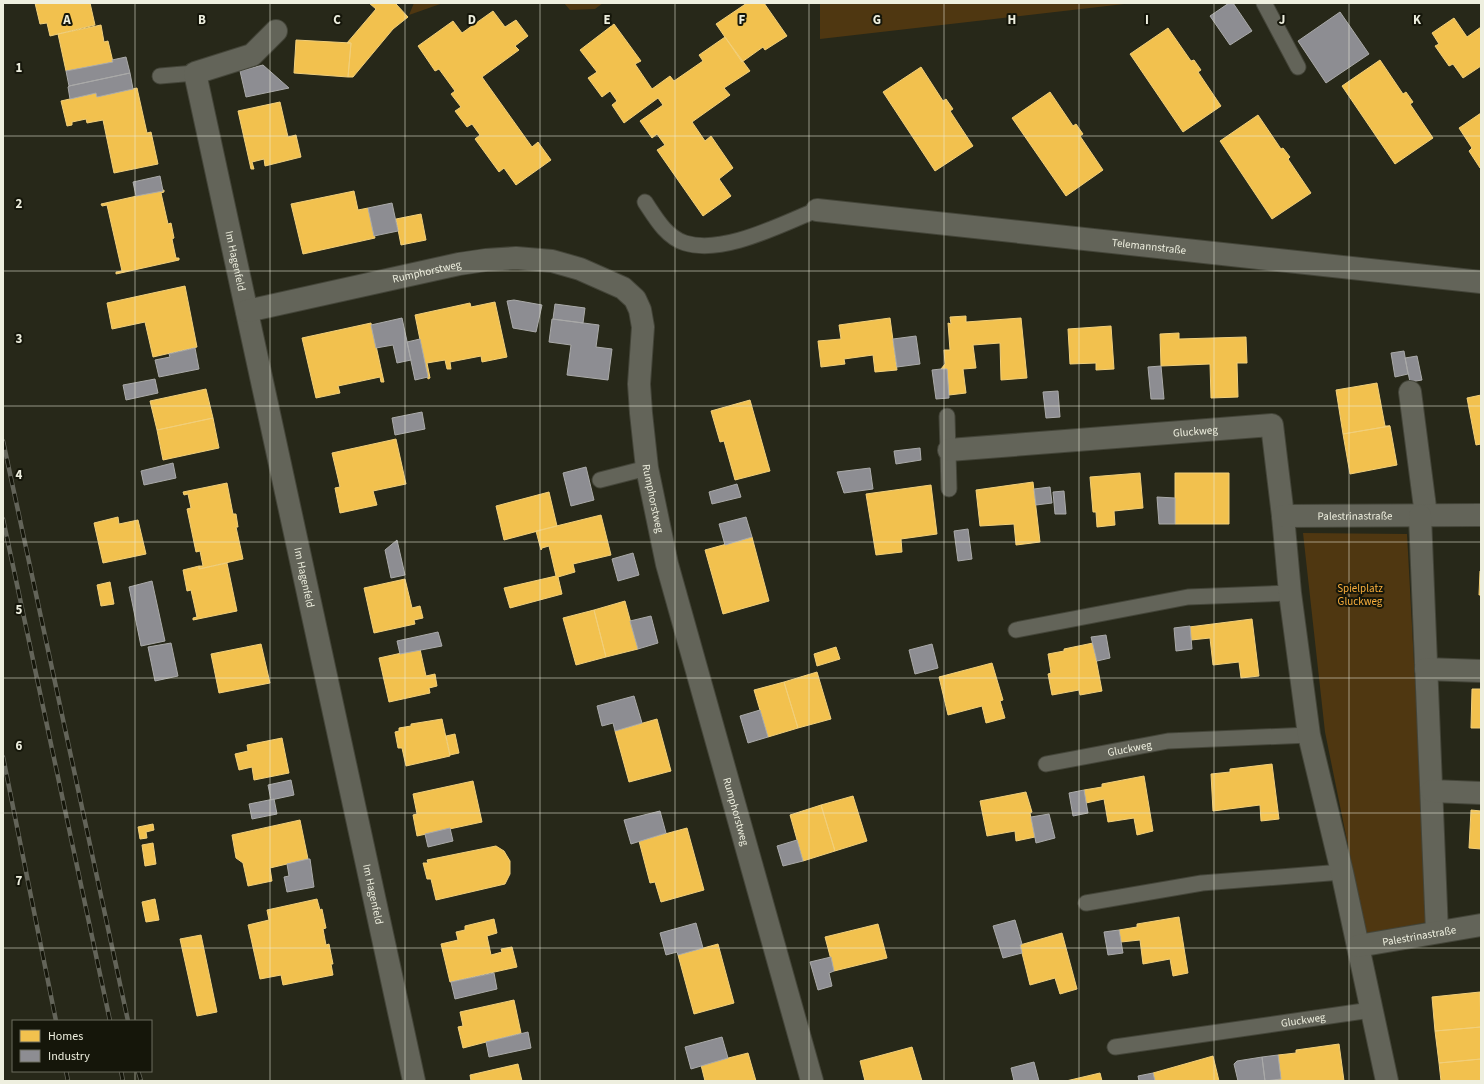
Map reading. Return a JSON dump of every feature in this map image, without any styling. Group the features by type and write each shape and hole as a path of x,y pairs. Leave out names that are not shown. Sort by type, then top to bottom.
{"street":[{"path":"195,73 252,55 276,31"},
{"name":"Im Hagenfeld","path":"195,73 414,1081"},
{"name":"Telemannstraße","path":"817,210 1481,282"},
{"name":"Rumphorstweg","path":"247,310 428,270 486,260 516,258 552,261 580,269 623,288 635,300 640,310 643,327 639,384 647,468 667,564 812,1081"},
{"path":"1410,392 1423,516 1426,669 1437,932"},
{"name":"Gluckweg","path":"949,450 1272,425 1284,516 1290,593 1309,735 1342,872 1387,1081"},
{"name":"Palestrinastraße","path":"1284,516 1481,515"},
{"path":"1426,669 1481,671"},
{"path":"1432,791 1481,793"},
{"name":"Palestrinastraße","path":"1358,946 1481,925"}],"lane":[{"path":"1264,3 1298,67"},
{"path":"160,76 195,73"},
{"path":"644,202 662,228 684,242 707,246 730,243 817,210"},
{"path":"947,416 949,488"},
{"path":"600,480 647,468"},
{"path":"1016,630 1188,598 1290,593"},
{"name":"Gluckweg","path":"1046,764 1168,741 1309,735"},
{"path":"1086,903 1202,883 1342,872"},
{"name":"Gluckweg","path":"1115,1048 1371,1010"}],"green space":[{"path":"414,3 443,3 409,15"},
{"path":"564,3 603,3 595,9 570,10"},
{"path":"820,3 1133,3 820,39"},
{"name":"Spielplatz Gluckweg","path":"1303,533 1407,534 1428,922 1366,934 1325,732"}],"building: Homes":[{"path":"35,3 90,3 95,25 50,36 47,23 40,24"},
{"path":"369,3 397,3 396,4 408,17 393,29 353,77 348,77 351,43 347,43 376,9"},
{"path":"747,3 764,3 787,36 765,50 763,47 742,62 716,24"},
{"path":"493,11 505,27 516,20 528,36 515,46 519,50 482,77 532,147 538,142 551,160 516,185 504,168 499,172 475,139 480,135 472,124 467,127 455,111 461,107 451,94 455,91 439,69 435,71 418,46 453,21 462,33"},
{"path":"1454,18 1467,37 1481,27 1481,66 1463,78 1453,64 1449,66 1435,46 1439,44 1432,33"},
{"path":"614,24 641,61 635,64 652,89 670,76 674,81 703,61 699,55 725,37 750,71 724,88 730,95 692,122 705,141 711,136 733,168 719,179 731,196 703,216 657,150 665,145 657,134 652,138 640,121 663,105 658,98 624,123 612,105 617,101 610,91 602,97 588,78 597,72 580,50"},
{"path":"101,25 104,42 108,41 113,62 66,71 58,34"},
{"path":"1168,28 1191,61 1194,60 1201,70 1198,72 1221,106 1183,132 1130,54"},
{"path":"296,40 351,43 348,77 294,73"},
{"path":"1380,60 1403,94 1406,92 1413,102 1410,104 1433,138 1395,164 1342,86"},
{"path":"921,67 943,101 946,99 953,109 950,111 973,146 935,171 883,92"},
{"path":"137,88 147,133 151,132 158,164 114,173 103,120 87,123 86,119 72,122 72,125 67,126 61,101 96,93 97,97"},
{"path":"1050,92 1073,126 1076,124 1083,134 1080,136 1103,170 1066,196 1012,118"},
{"path":"280,102 288,137 296,135 301,157 265,166 264,159 252,162 254,169 251,169 238,111"},
{"path":"1481,113 1480,168 1469,151 1472,148 1459,128"},
{"path":"1258,115 1281,149 1283,148 1290,157 1288,159 1311,193 1272,219 1220,141"},
{"path":"164,190 164,192 161,193 168,224 171,223 174,238 172,239 176,258 179,258 179,260 116,274 116,272 122,271 107,205 102,206 101,204"},
{"path":"354,191 358,210 368,208 375,238 303,254 291,204"},
{"path":"421,214 426,240 401,245 396,219"},
{"path":"185,286 197,347 153,357 145,322 112,329 107,303"},
{"path":"495,302 507,357 482,362 481,356 450,362 451,369 447,369 445,360 427,363 430,378 428,379 415,315 470,303 471,307"},
{"path":"966,316 966,322 1021,318 1027,378 1001,380 1000,343 973,345 976,368 963,369 966,393 949,395 947,369 941,369 945,364 944,350 950,350 948,323 951,324 950,317"},
{"path":"890,318 897,370 875,372 873,355 844,359 845,364 821,367 818,341 841,339 839,325"},
{"path":"371,323 384,382 381,382 380,377 338,386 340,393 316,398 302,338"},
{"path":"1111,326 1114,369 1096,370 1096,363 1070,364 1068,329"},
{"path":"1179,333 1179,339 1246,337 1247,363 1237,363 1238,397 1211,398 1210,364 1161,366 1160,334"},
{"path":"1377,383 1385,426 1390,426 1343,434 1336,390"},
{"path":"206,389 213,418 157,430 150,401"},
{"path":"1481,395 1481,444 1476,445 1467,398"},
{"path":"750,400 770,471 735,480 724,441 720,442 711,411"},
{"path":"213,418 219,448 163,460 157,430"},
{"path":"1390,426 1397,465 1350,474 1343,434"},
{"path":"396,439 406,484 373,491 377,505 340,513 335,488 340,487 332,453"},
{"path":"1140,473 1143,508 1114,511 1115,525 1097,527 1096,512 1093,512 1090,477"},
{"path":"1175,473 1229,473 1229,524 1175,524"},
{"path":"1033,482 1040,542 1016,545 1014,524 980,526 976,490"},
{"path":"227,483 233,514 236,514 238,527 236,527 243,559 199,569 199,566 203,566 200,551 196,552 187,509 191,508 188,494 184,495 183,492"},
{"path":"931,485 937,534 901,539 902,552 876,555 866,494"},
{"path":"549,492 557,526 504,540 496,506"},
{"path":"601,515 611,555 573,564 575,572 558,577 562,594 510,608 504,588 556,576 549,546 542,548 541,550 536,531"},
{"path":"118,517 119,524 138,520 146,554 103,563 94,523"},
{"path":"752,537 769,601 723,614 705,550"},
{"path":"227,563 237,611 193,620 193,618 197,617 191,590 187,591 183,570 199,566 199,569"},
{"path":"1480,571 1481,595 1479,595"},
{"path":"405,579 412,608 420,606 423,618 414,620 415,624 374,633 364,588"},
{"path":"110,582 114,604 101,606 97,585"},
{"path":"625,601 638,649 606,657 594,610"},
{"path":"594,610 606,657 576,665 563,618"},
{"path":"1252,619 1259,676 1241,678 1239,662 1213,665 1210,638 1191,640 1189,627"},
{"path":"1093,643 1102,691 1080,695 1079,690 1052,695 1048,674 1051,673 1048,654"},
{"path":"261,644 270,683 219,693 211,654"},
{"path":"836,647 840,659 817,666 814,654"},
{"path":"420,649 426,676 435,674 437,686 429,688 430,693 389,702 379,658"},
{"path":"992,663 1003,700 1000,701 1005,718 986,723 982,706 948,715 939,677"},
{"path":"817,672 831,719 798,728 784,682"},
{"path":"784,682 798,728 768,737 754,690"},
{"path":"1472,689 1481,689 1481,728 1471,728"},
{"path":"442,719 450,756 406,766 402,748 398,748 395,732 399,731 399,728 411,726 411,724"},
{"path":"657,719 671,771 629,782 615,731"},
{"path":"455,734 459,753 450,755 446,736"},
{"path":"282,738 289,773 254,780 252,767 239,770 235,754 248,751 247,745"},
{"path":"1272,764 1279,819 1261,821 1260,805 1213,811 1211,774 1230,772 1230,769"},
{"path":"1144,776 1153,831 1137,835 1134,818 1108,822 1104,799 1086,803 1084,790 1102,787 1102,784"},
{"path":"473,781 482,822 417,836 413,815 417,814 413,794"},
{"path":"1026,792 1032,812 1030,813 1035,837 1016,841 1015,831 987,836 980,801"},
{"path":"853,796 867,841 835,851 821,805"},
{"path":"821,805 835,851 803,861 790,815"},
{"path":"1471,810 1481,811 1481,849 1469,848"},
{"path":"300,820 308,859 270,868 272,881 248,886 243,863 236,858 232,835"},
{"path":"153,824 154,830 146,832 147,838 140,839 138,827"},
{"path":"687,828 704,890 661,902 655,882 650,883 639,841"},
{"path":"153,843 156,864 145,866 142,845"},
{"path":"496,846 504,851 510,861 510,874 505,884 436,900 431,879 427,879 423,863 428,863 427,860"},
{"path":"155,899 159,920 146,922 142,902"},
{"path":"317,899 320,910 322,909 326,928 323,929 326,945 329,944 333,964 331,964 333,975 283,985 281,975 260,979 248,925 269,920 267,910"},
{"path":"1179,917 1188,973 1173,976 1170,959 1143,964 1140,940 1121,942 1119,930 1137,927 1137,924"},
{"path":"494,919 497,933 487,936 491,955 502,952 501,949 512,947 517,967 450,982 441,944 458,940 456,932 465,930 465,926"},
{"path":"878,924 887,958 834,971 825,937"},
{"path":"1062,933 1077,989 1060,994 1055,978 1030,985 1020,945"},
{"path":"201,935 217,1012 197,1016 180,939"},
{"path":"718,944 734,1003 694,1014 678,955"},
{"path":"1480,992 1481,1027 1435,1031 1432,997"},
{"path":"514,1000 521,1033 463,1048 458,1027 463,1026 460,1012"},
{"path":"1481,1027 1481,1059 1439,1063 1435,1031"},
{"path":"1339,1044 1344,1081 1265,1081 1281,1079 1278,1055 1296,1053 1296,1050"},
{"path":"912,1047 922,1081 865,1081 860,1061"},
{"path":"748,1053 756,1081 705,1081 701,1065"},
{"path":"1213,1056 1219,1081 1155,1081 1153,1073"},
{"path":"1481,1059 1481,1081 1441,1081 1439,1063"},
{"path":"518,1064 522,1081 471,1081 470,1075"},
{"path":"1100,1073 1102,1081 1066,1081"}],"building: Industry":[{"path":"1229,3 1233,3 1252,31 1230,45 1210,16"},
{"path":"1340,12 1369,54 1326,83 1298,41"},
{"path":"126,57 130,73 69,86 66,71 113,62 112,60"},
{"path":"263,65 289,88 246,97 240,71"},
{"path":"130,73 133,89 97,97 96,93 70,99 69,86"},
{"path":"160,176 163,191 136,196 133,182"},
{"path":"392,203 398,231 374,236 368,208"},
{"path":"514,300 542,305 536,332 513,328 507,301"},
{"path":"555,304 585,308 583,323 553,319"},
{"path":"402,318 411,360 397,363 393,345 376,348 371,325"},
{"path":"552,319 599,325 596,347 612,349 608,380 567,375 571,345 549,342"},
{"path":"916,336 920,364 897,367 893,339"},
{"path":"420,339 428,377 415,380 407,342"},
{"path":"195,348 199,369 159,377 155,360 170,357 169,354"},
{"path":"1404,351 1408,374 1395,377 1391,353"},
{"path":"1417,356 1422,380 1410,382 1405,358"},
{"path":"1161,366 1164,399 1151,399 1148,367"},
{"path":"947,369 949,398 936,399 932,370"},
{"path":"155,379 158,393 126,400 123,385"},
{"path":"1058,391 1060,417 1046,418 1043,392"},
{"path":"422,412 425,429 395,435 392,418"},
{"path":"920,448 921,460 896,464 894,451"},
{"path":"173,463 176,478 144,485 141,471"},
{"path":"586,467 594,500 571,506 563,473"},
{"path":"870,468 873,489 844,493 837,472"},
{"path":"737,484 741,497 712,504 709,492"},
{"path":"1050,487 1052,503 1036,505 1034,489"},
{"path":"1064,491 1066,514 1055,514 1053,492"},
{"path":"1157,497 1175,498 1175,524 1159,524"},
{"path":"746,517 752,537 725,545 719,524"},
{"path":"968,529 972,559 958,561 954,531"},
{"path":"397,540 405,575 391,578 385,550"},
{"path":"633,553 639,575 618,581 612,559"},
{"path":"152,581 165,641 141,646 129,587"},
{"path":"651,616 658,643 638,649 630,621"},
{"path":"1190,626 1192,649 1176,651 1174,628"},
{"path":"438,632 442,646 400,654 397,641"},
{"path":"1106,635 1110,658 1097,661 1091,637"},
{"path":"171,643 178,676 155,681 148,647"},
{"path":"932,644 938,668 915,674 909,650"},
{"path":"634,696 642,723 615,731 613,723 602,726 597,706"},
{"path":"760,710 768,737 748,743 740,716"},
{"path":"291,780 294,795 271,800 268,785"},
{"path":"1084,790 1088,813 1073,816 1069,793"},
{"path":"274,799 277,814 252,819 249,804"},
{"path":"660,811 666,833 631,844 624,820"},
{"path":"1049,814 1055,838 1036,843 1031,817"},
{"path":"450,828 453,841 428,847 425,834"},
{"path":"797,840 803,861 783,866 777,846"},
{"path":"310,859 314,887 287,892 284,877 289,876 287,864"},
{"path":"1015,920 1022,944 1020,945 1022,953 1003,958 993,926"},
{"path":"696,923 703,948 678,955 677,952 666,955 660,933"},
{"path":"1119,930 1123,953 1108,955 1104,932"},
{"path":"831,957 834,971 829,973 832,986 818,990 810,962"},
{"path":"494,973 497,989 455,999 451,982"},
{"path":"528,1032 531,1048 489,1057 486,1042"},
{"path":"722,1037 728,1058 691,1069 685,1047"},
{"path":"1278,1055 1281,1079 1265,1081 1262,1057"},
{"path":"1262,1057 1265,1081 1238,1081 1234,1064 1237,1061"},
{"path":"1034,1062 1039,1081 1014,1081 1011,1068"},
{"path":"1153,1073 1155,1081 1139,1081 1138,1076"}],"railway":[{"path":"3,441 128,1020"},
{"path":"3,519 110,1020"},
{"path":"3,757 56,1020"},
{"path":"66,1072 68,1081"},
{"path":"121,1072 123,1081"},
{"path":"138,1072 141,1081"}]}
